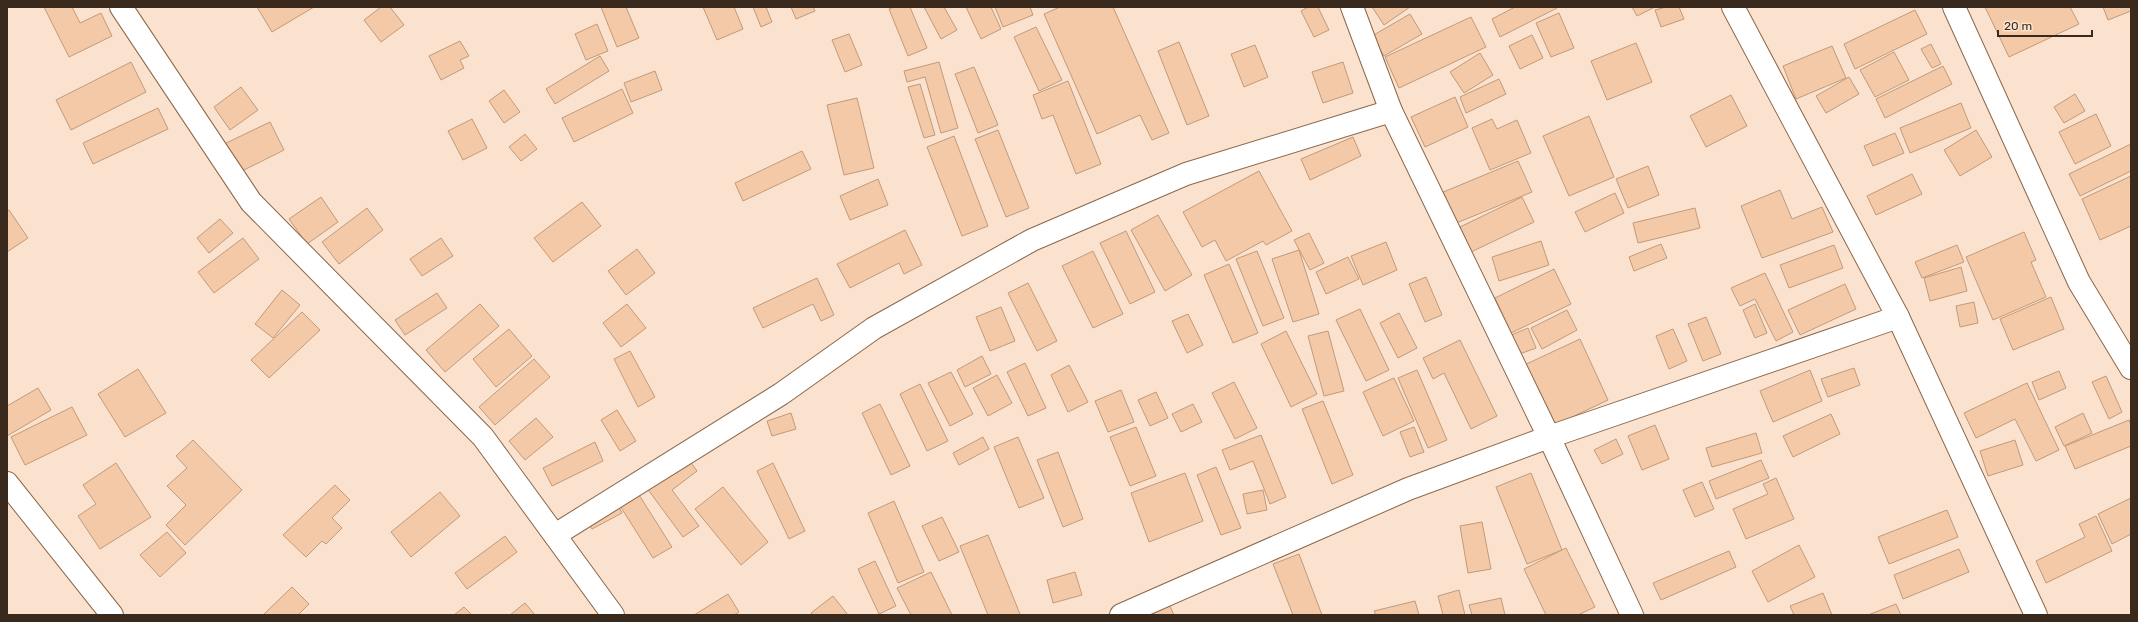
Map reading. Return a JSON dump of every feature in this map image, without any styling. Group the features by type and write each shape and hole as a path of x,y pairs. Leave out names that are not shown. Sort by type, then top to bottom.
{"street":[{"path":"121,7 251,202 482,437 613,615"},
{"path":"1352,7 1391,111 1549,437 1632,615"},
{"path":"1733,7 1898,317 2036,615"},
{"path":"1954,7 2079,282 2131,368"},
{"path":"555,535 781,394 874,328 1032,240 1186,174 1391,111"},
{"path":"1121,615 1408,489 1549,437 1898,317"},
{"path":"7,483 112,615"}],"building":[{"path":"44,7 72,7 80,23 101,13 112,36 69,57"},
{"path":"257,7 314,7 272,32"},
{"path":"381,7 390,7 404,25 381,42 364,20"},
{"path":"601,7 626,7 639,38 617,47"},
{"path":"703,7 734,7 743,29 717,40"},
{"path":"753,7 766,7 772,22 761,27"},
{"path":"791,7 813,7 815,11 796,19"},
{"path":"894,7 910,7 927,48 908,56 889,9"},
{"path":"924,7 944,7 957,30 941,39"},
{"path":"966,7 991,7 1001,29 981,39"},
{"path":"995,7 1030,7 1033,15 1003,27"},
{"path":"1060,7 1113,7 1169,133 1152,140 1140,115 1097,134 1044,14"},
{"path":"1308,7 1318,7 1329,30 1314,37 1301,11"},
{"path":"1372,7 1410,7 1384,25"},
{"path":"1515,7 1557,8 1500,37 1492,19"},
{"path":"1632,7 1655,7 1637,16"},
{"path":"1666,7 1679,7 1684,19 1661,27 1655,10"},
{"path":"1985,7 2070,7 2079,24 2009,57"},
{"path":"2103,7 2131,7 2131,11 2108,20"},
{"path":"1915,10 1927,34 1855,69 1844,44"},
{"path":"1559,13 1574,48 1551,57 1536,23"},
{"path":"1410,14 1422,34 1384,56 1372,36"},
{"path":"1471,17 1486,47 1399,88 1385,57"},
{"path":"597,24 608,51 586,60 575,34"},
{"path":"1036,27 1062,80 1039,91 1014,37"},
{"path":"849,34 862,65 845,72 832,40"},
{"path":"1532,35 1543,58 1520,69 1509,46"},
{"path":"460,41 469,56 460,60 464,68 441,80 429,56"},
{"path":"1179,42 1209,116 1187,125 1158,51"},
{"path":"1636,43 1652,82 1607,100 1591,61"},
{"path":"1931,44 1941,64 1932,68 1921,49"},
{"path":"1255,45 1268,77 1244,87 1231,54"},
{"path":"1832,46 1846,78 1796,99 1783,66"},
{"path":"1894,52 1909,80 1875,97 1860,70"},
{"path":"1480,53 1493,75 1464,93 1450,72"},
{"path":"600,56 609,71 555,104 546,89"},
{"path":"131,62 146,92 71,130 56,100"},
{"path":"939,62 958,128 941,133 925,77 907,82 904,71"},
{"path":"1343,62 1353,93 1323,103 1312,72"},
{"path":"1943,66 1952,84 1885,118 1876,99"},
{"path":"974,67 998,125 978,133 955,74"},
{"path":"655,71 662,90 631,102 624,83"},
{"path":"1849,77 1859,94 1826,113 1816,96"},
{"path":"1499,79 1506,94 1466,113 1460,97"},
{"path":"1068,81 1101,164 1076,174 1053,115 1042,119 1033,95"},
{"path":"920,84 935,135 924,138 908,87"},
{"path":"241,87 258,110 230,130 214,107"},
{"path":"622,89 633,113 574,142 562,118"},
{"path":"504,90 520,112 504,123 489,101"},
{"path":"2075,94 2085,111 2064,123 2054,107"},
{"path":"1731,95 1747,126 1706,147 1690,116"},
{"path":"1455,97 1468,127 1425,147 1411,117"},
{"path":"857,98 874,168 844,175 827,105"},
{"path":"1961,103 1971,128 1910,153 1900,128"},
{"path":"158,108 168,129 93,164 83,143"},
{"path":"2096,114 2111,146 2075,164 2059,132"},
{"path":"1589,116 1614,177 1569,196 1543,136"},
{"path":"472,119 487,148 463,160 448,131"},
{"path":"1492,119 1497,129 1517,120 1531,153 1490,170 1472,128"},
{"path":"270,122 284,150 234,175 220,146"},
{"path":"998,130 1029,208 1006,217 975,139"},
{"path":"1976,130 1992,157 1960,176 1944,150"},
{"path":"1895,133 1904,153 1873,166 1864,146"},
{"path":"525,134 537,149 521,161 509,147"},
{"path":"954,136 988,226 962,236 927,147"},
{"path":"1353,137 1361,156 1310,180 1301,159"},
{"path":"2131,144 2131,171 2080,196 2069,174"},
{"path":"802,151 811,169 743,201 735,183"},
{"path":"1518,161 1532,192 1454,224 1441,193"},
{"path":"1648,166 1659,195 1628,208 1616,179"},
{"path":"1259,171 1292,231 1266,245 1263,241 1226,261 1215,240 1202,247 1183,212"},
{"path":"1912,174 1922,194 1876,215 1867,196"},
{"path":"2131,176 2131,226 2100,240 2082,199"},
{"path":"878,179 888,205 850,220 840,196"},
{"path":"1780,190 1792,219 1822,207 1833,232 1762,258 1741,206"},
{"path":"1615,193 1624,213 1585,232 1575,212"},
{"path":"321,197 338,222 307,244 289,219"},
{"path":"1522,197 1534,222 1471,252 1460,227"},
{"path":"582,202 601,226 553,262 534,238"},
{"path":"367,208 383,230 339,264 322,242"},
{"path":"1695,208 1700,228 1638,243 1633,223"},
{"path":"9,210 28,238 7,252 7,211"},
{"path":"1158,215 1192,275 1165,291 1131,230"},
{"path":"220,219 233,233 209,253 197,238"},
{"path":"905,230 922,265 904,274 899,263 850,288 837,264"},
{"path":"1126,231 1155,292 1130,304 1100,243"},
{"path":"2024,232 2036,260 2031,262 2046,297 1993,320 1966,257"},
{"path":"1309,233 1324,263 1310,270 1294,240"},
{"path":"243,238 259,259 214,293 198,272"},
{"path":"441,238 453,256 422,276 410,259"},
{"path":"1541,241 1549,265 1499,281 1492,257"},
{"path":"1386,242 1397,270 1363,285 1351,256"},
{"path":"1661,244 1667,258 1634,271 1629,257"},
{"path":"1834,245 1843,268 1789,288 1780,265"},
{"path":"1957,245 1964,262 1922,278 1915,262"},
{"path":"637,249 655,273 626,295 608,271"},
{"path":"1299,250 1319,314 1293,322 1272,259"},
{"path":"1093,251 1123,314 1093,328 1062,266"},
{"path":"1257,251 1284,318 1263,326 1236,259"},
{"path":"1348,257 1359,279 1326,294 1316,272"},
{"path":"1229,264 1258,333 1233,343 1204,275"},
{"path":"1961,267 1967,291 1930,301 1924,278"},
{"path":"1554,269 1571,304 1511,333 1495,298"},
{"path":"1765,273 1793,332 1776,341 1755,299 1740,306 1731,288"},
{"path":"1426,277 1442,315 1425,322 1409,284"},
{"path":"817,278 834,315 821,321 813,304 763,328 753,308"},
{"path":"1028,283 1057,341 1037,351 1008,293"},
{"path":"1845,284 1856,309 1800,335 1788,310"},
{"path":"282,290 300,305 273,338 255,324"},
{"path":"437,293 447,308 405,335 395,320"},
{"path":"2051,297 2064,329 2013,350 2000,319"},
{"path":"1974,302 1978,323 1960,327 1956,306"},
{"path":"480,304 499,326 445,372 426,350"},
{"path":"627,304 646,328 621,347 603,323"},
{"path":"1755,304 1767,333 1755,338 1743,310"},
{"path":"1001,307 1015,341 990,351 976,317"},
{"path":"1360,309 1389,370 1366,381 1336,320"},
{"path":"1567,310 1577,330 1542,349 1531,328"},
{"path":"302,312 320,330 269,378 251,360"},
{"path":"1399,313 1417,348 1398,358 1380,323"},
{"path":"1188,314 1203,345 1187,353 1172,321"},
{"path":"1706,317 1721,354 1703,361 1688,324"},
{"path":"1528,328 1536,348 1517,355 1509,336"},
{"path":"509,329 532,356 496,387 473,359"},
{"path":"1673,329 1687,361 1669,369 1656,336"},
{"path":"1286,331 1317,394 1291,407 1261,344"},
{"path":"1328,331 1344,391 1324,396 1308,336"},
{"path":"1580,339 1608,400 1549,428 1520,367"},
{"path":"1460,340 1497,416 1471,429 1444,373 1433,379 1423,358"},
{"path":"630,351 655,397 638,407 614,359"},
{"path":"982,356 991,374 965,387 957,370"},
{"path":"534,359 550,377 495,425 479,407"},
{"path":"1025,363 1046,408 1028,416 1007,372"},
{"path":"1069,365 1088,402 1068,412 1051,375"},
{"path":"1854,368 1860,385 1828,397 1821,379"},
{"path":"138,369 166,413 125,437 98,394"},
{"path":"1417,370 1447,440 1428,448 1398,378"},
{"path":"1810,370 1822,401 1773,422 1760,391"},
{"path":"2059,371 2066,388 2039,400 2032,382"},
{"path":"951,372 973,414 950,426 928,383"},
{"path":"997,375 1012,403 988,416 973,388"},
{"path":"2106,376 2122,412 2109,419 2092,382"},
{"path":"1394,378 1414,421 1383,436 1363,392"},
{"path":"1234,382 1257,428 1235,439 1212,393"},
{"path":"2027,383 2059,450 2036,461 2015,419 1976,438 1964,413"},
{"path":"920,384 948,441 927,451 900,394"},
{"path":"38,388 51,410 7,436 7,406"},
{"path":"1121,390 1134,422 1108,432 1095,401"},
{"path":"1156,392 1168,418 1150,426 1138,400"},
{"path":"1323,401 1353,475 1332,484 1302,409"},
{"path":"880,404 910,466 891,475 862,413"},
{"path":"1193,404 1202,422 1181,432 1172,414"},
{"path":"72,407 87,435 25,465 11,437"},
{"path":"617,410 636,441 620,451 601,420"},
{"path":"791,413 796,429 772,436 767,421"},
{"path":"2083,413 2092,433 2064,446 2055,427"},
{"path":"1831,414 1840,434 1793,457 1783,436"},
{"path":"536,418 553,437 525,460 509,441"},
{"path":"2129,420 2131,425 2131,446 2075,469 2065,446"},
{"path":"1655,425 1669,459 1642,470 1628,436"},
{"path":"1136,427 1156,476 1130,486 1110,437"},
{"path":"1414,427 1424,452 1410,457 1400,432"},
{"path":"1756,433 1762,453 1712,467 1706,448"},
{"path":"1261,435 1286,497 1270,504 1253,461 1230,470 1222,450"},
{"path":"983,437 989,449 959,465 953,453"},
{"path":"1018,437 1044,498 1019,508 994,447"},
{"path":"1616,439 1623,454 1602,464 1594,450"},
{"path":"193,440 242,490 185,545 166,525 186,505 167,486 187,468 176,456"},
{"path":"2015,440 2023,465 1988,476 1980,451"},
{"path":"595,442 603,461 552,486 543,468"},
{"path":"1058,452 1083,519 1063,527 1037,460"},
{"path":"687,457 697,471 672,490 699,526 683,537 646,487"},
{"path":"1761,460 1769,478 1716,499 1709,481"},
{"path":"116,463 151,517 100,549 78,516 96,504 83,485"},
{"path":"773,463 805,531 789,539 757,471"},
{"path":"1216,467 1241,528 1221,535 1197,475"},
{"path":"1185,473 1203,521 1149,542 1131,493"},
{"path":"1531,473 1562,550 1527,564 1496,487"},
{"path":"1776,478 1794,519 1746,539 1733,509 1768,494 1763,484"},
{"path":"1702,482 1714,509 1695,517 1683,490"},
{"path":"335,485 350,500 332,518 342,528 326,544 322,541 306,557 283,535"},
{"path":"634,487 672,547 653,558 615,498"},
{"path":"723,487 768,542 741,565 695,509"},
{"path":"1263,490 1267,510 1247,514 1243,494"},
{"path":"440,492 460,516 411,557 391,532"},
{"path":"614,498 622,513 592,529 583,514"},
{"path":"2131,498 2131,534 2112,544 2098,514"},
{"path":"894,501 924,572 898,583 868,513"},
{"path":"1947,510 1958,537 1889,564 1878,537"},
{"path":"2096,516 2112,551 2046,583 2036,561 2085,537 2079,524"},
{"path":"942,517 959,552 939,561 922,526"},
{"path":"1482,522 1491,569 1468,573 1460,526"},
{"path":"167,532 186,553 160,577 140,555"},
{"path":"988,535 1020,614 1018,615 988,615 960,546"},
{"path":"505,536 517,552 467,589 455,573"},
{"path":"1799,545 1815,577 1768,602 1752,571"},
{"path":"1566,548 1595,607 1578,615 1546,615 1524,569"},
{"path":"1959,549 1969,572 1903,599 1894,575"},
{"path":"1729,551 1736,567 1661,600 1653,583"},
{"path":"1299,554 1322,615 1293,615 1273,564"},
{"path":"875,561 896,606 879,614 858,569"},
{"path":"931,572 952,615 911,615 897,588"},
{"path":"1075,572 1082,595 1053,603 1047,580"},
{"path":"292,587 309,604 298,615 263,615"},
{"path":"1459,590 1465,615 1443,615 1438,596"},
{"path":"1823,593 1832,615 1794,615 1790,606"},
{"path":"728,594 739,612 734,615 694,615"},
{"path":"833,596 848,615 813,615 811,613"},
{"path":"1501,598 1505,615 1472,615 1469,605"},
{"path":"1415,601 1419,615 1376,615 1374,611"},
{"path":"525,603 535,615 510,615"},
{"path":"1896,604 1901,615 1868,615"},
{"path":"1170,606 1174,615 1150,615"},
{"path":"464,607 472,615 454,615"}]}
